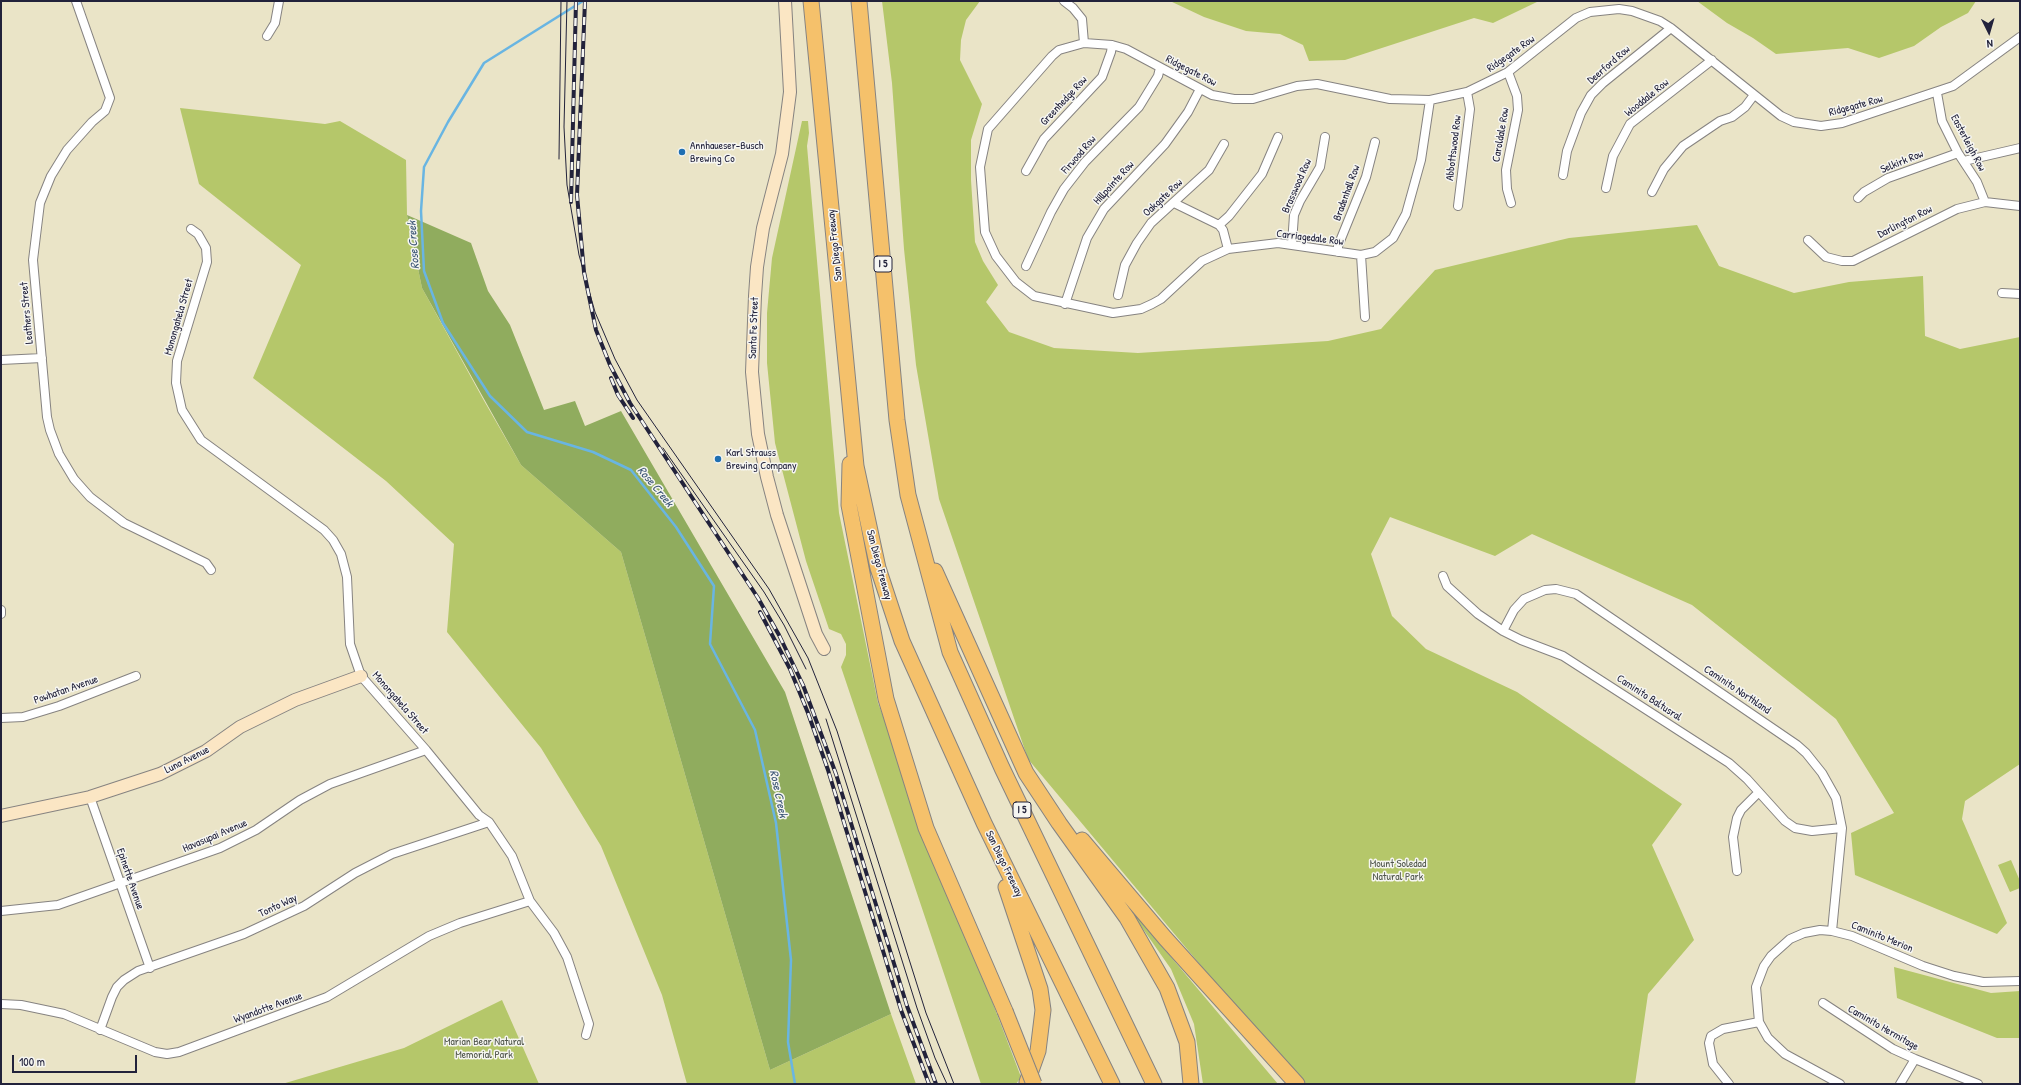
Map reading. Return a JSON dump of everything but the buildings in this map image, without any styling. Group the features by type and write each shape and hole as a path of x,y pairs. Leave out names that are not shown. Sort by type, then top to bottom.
{"highway":[{"name":"San Diego Freeway","path":"811,1 852,409 856,466 878,568 902,641 984,823 1112,1084"},
{"name":"I 5","path":"860,1 896,420 908,496 915,526 950,652 1005,775 1154,1084"},
{"path":"852,409 849,505 886,699 926,828 1005,1011 1034,1084"},
{"path":"915,526 1026,774 1127,918 1167,988 1187,1042 1192,1084"},
{"path":"1026,774 1165,938 1297,1084"},
{"path":"984,823 1040,989 1043,1010 1038,1051 1026,1084"}],"street":[{"name":"Leathers Street","path":"76,1 110,98 105,111 92,122 66,150 51,176 40,203 33,260 47,417 50,430 59,454 74,479 90,497 108,512 124,522 206,563 211,570"},
{"path":"267,36 275,23 279,1"},
{"name":"Santa Fe Street","path":"784,1 790,92 782,154 764,228 757,267 754,304 752,372 758,434 776,515 816,634 824,649"},
{"path":"1064,1 1073,8 1082,19 1084,43"},
{"name":"Ridgegate Row","path":"984,139 988,129 1052,56 1059,50 1084,43 1112,45 1126,49 1212,95 1234,100 1253,99 1296,86 1317,84 1390,99 1430,100 1467,92 1508,72 1576,18 1590,12 1619,9 1632,11 1660,21 1671,28 1782,116 1794,122 1821,126 1842,123 1937,93 1953,86 2020,37"},
{"name":"Deerford Row","path":"1563,175 1567,151 1581,113 1591,95 1603,83 1671,28"},
{"name":"Greenhedge Row","path":"1026,171 1044,139 1102,77 1112,45"},
{"name":"Wooddale Row","path":"1606,188 1613,156 1630,124 1712,60"},
{"name":"Firwood Row","path":"1026,266 1051,212 1064,189 1085,162 1139,107 1158,76 1160,68"},
{"name":"Caroldale Row","path":"1508,72 1517,96 1518,110 1506,170 1507,189 1511,203"},
{"name":"Hillpointe Row","path":"1065,304 1087,238 1104,209 1165,144 1188,112 1200,89"},
{"name":"Abbottswood Row","path":"1458,206 1470,108 1467,92"},
{"name":"Easterleigh Row","path":"1937,93 1942,121 1958,153 1977,182 1985,202"},
{"path":"1652,192 1664,169 1683,146 1695,136 1745,107 1754,95"},
{"name":"Carriagedale Row","path":"984,139 980,167 985,232 996,256 1016,282 1034,296 1065,304 1113,313 1141,309 1161,299 1202,261 1228,249 1278,243 1361,255 1375,252 1392,238 1406,214 1421,160 1430,100"},
{"path":"1219,225 1229,216 1262,174 1278,137"},
{"name":"Brasswood Row","path":"1292,244 1294,215 1300,201 1320,167 1325,137"},
{"name":"Bradenhall Row","path":"1338,252 1338,246 1366,177 1375,142"},
{"name":"Oakgate Row","path":"1118,295 1125,265 1137,243 1151,223 1209,170 1224,144"},
{"path":"1964,161 2020,148"},
{"name":"Selkirk Row","path":"1858,198 1864,192 1888,178 1958,153"},
{"name":"Darlington Row","path":"1808,240 1826,257 1842,261 1853,261 1957,209 1985,202 2020,206"},
{"path":"1174,203 1219,225 1223,230 1228,249"},
{"name":"Monongahela Street","path":"191,230 198,234 206,248 207,262 177,360 176,384 182,410 201,440 324,530 333,540 341,554 347,578 350,644 361,676 426,750 480,815 489,822 512,856 530,901 554,933 567,956 588,1024 586,1035"},
{"path":"1361,255 1365,317"},
{"path":"2002,293 2020,294"},
{"path":"1,360 42,358"},
{"name":"Caminito Baltusral","path":"1443,576 1447,586 1478,614 1503,631 1521,640 1563,656 1728,762 1747,779 1758,793 1785,821 1795,828 1812,831 1842,828"},
{"name":"Caminito Northland","path":"1503,631 1514,610 1524,599 1546,590 1556,589 1576,594 1806,752 1822,773 1836,798 1842,828 1832,930"},
{"name":"Powhatan Avenue","path":"1,718 23,717 59,706 136,676"},
{"name":"Luna Avenue","path":"1,816 90,797 160,774 206,751 240,727 295,700 361,676"},
{"name":"Havasupai Avenue","path":"1,911 58,905 220,848 256,830 300,800 330,784 426,750"},
{"path":"1737,871 1733,837 1737,818 1741,810 1758,793"},
{"name":"Epinette Avenue","path":"90,797 150,968"},
{"name":"Tonto Way","path":"100,1030 117,987 124,980 138,971 244,934 304,906 355,873 392,854 489,822"},
{"name":"Wyandotte Avenue","path":"1,1004 21,1005 64,1014 155,1052 167,1054 179,1052 327,997 429,936 460,923 530,901"},
{"name":"Caminito Merion","path":"1840,1084 1784,1054 1768,1038 1759,1022 1756,987 1764,966 1770,956 1790,938 1804,933 1820,930 1832,930 1852,936 1923,966 1954,976 1983,982 2020,981"},
{"name":"Caminito Hermitage","path":"1823,1003 1893,1049 1978,1084"},
{"path":"1729,1084 1713,1064 1709,1043 1711,1036 1723,1029 1759,1022"},
{"path":"1900,1084 1915,1059"}],"green space":[{"name":"Mount Soledad Natural Park","path":"882,1 980,1 966,20 961,40 960,60 982,104 971,140 971,180 975,242 983,261 998,285 986,302 1009,332 1054,348 1138,353 1328,341 1381,329 1435,270 1569,238 1697,225 1719,266 1794,293 1849,282 1923,276 1925,336 1960,349 2020,337 2020,764 1965,801 1962,819 2007,923 1997,934 1855,875 1851,833 1894,813 1836,719 1692,605 1532,534 1495,556 1390,517 1371,554 1392,616 1426,649 1517,692 1682,804 1652,845 1694,940 1648,994 1635,1084 1300,1084 1028,759 939,499 916,365 904,249 892,83"},
{"path":"1170,1 1539,1 1493,23 1474,18 1345,60 1309,61 1303,45 1280,34 1246,31 1204,17"},
{"path":"1697,1 1976,1 1968,13 1941,27 1914,46 1879,58 1848,48 1776,54 1753,38 1727,23"},
{"path":"180,108 325,124 340,121 406,160 407,215 422,288 521,465 621,552 770,1070 891,1014 916,1084 687,1084 662,995 601,846 541,748 447,632 454,544 386,481 253,378 301,265 199,184"},
{"path":"802,121 808,121 809,133 807,146 839,513 878,703 1021,1077 1016,1084 981,1084 841,667 846,655 846,644 841,634 829,629 806,561 775,443 767,363 767,313 772,258"},
{"path":"407,215 471,243 488,291 510,325 544,410 575,401 585,426 621,411 785,692 891,1014 770,1070 621,552 521,465 422,288"},
{"path":"2011,860 2020,881 2020,888 2010,892 1998,865"},
{"path":"1122,899 1278,1084 1203,1084 1194,1024 1171,969"},
{"path":"1894,967 1991,993 2020,991 2020,1038 1997,1038 1897,998"},
{"name":"Marian Bear Natural Memorial Park","path":"502,1000 539,1084 282,1084 404,1048"}],"waterway":[{"name":"Rose Creek","path":"583,1 484,63 448,122 424,167 421,211 424,271 443,323 490,396 527,432 593,452 631,470 676,527 714,586 710,644 755,730 776,823 791,960 788,1042 795,1084"}],"tram line":[{"path":"559,159 561,1"},
{"path":"567,1 564,127 567,185 579,255 595,312 615,359 637,400 769,589 808,658 837,731 926,1013 954,1084"},
{"path":"663,448 764,592 784,625 806,669"},
{"path":"826,719 917,1008 935,1058 947,1084"}],"railway":[{"path":"571,202 576,1"},
{"path":"585,1 577,195 584,272 596,330 610,365 630,403 758,598 779,635 803,685 836,774 907,1006 936,1084"},
{"path":"611,378 618,395 633,418"},
{"path":"760,612 790,669 808,713 828,770 901,1010 929,1084"}],"place":[{"name":"Annhaueser-Busch Brewing Co","path":"682,152"},
{"name":"Karl Strauss Brewing Company","path":"718,459"}]}
